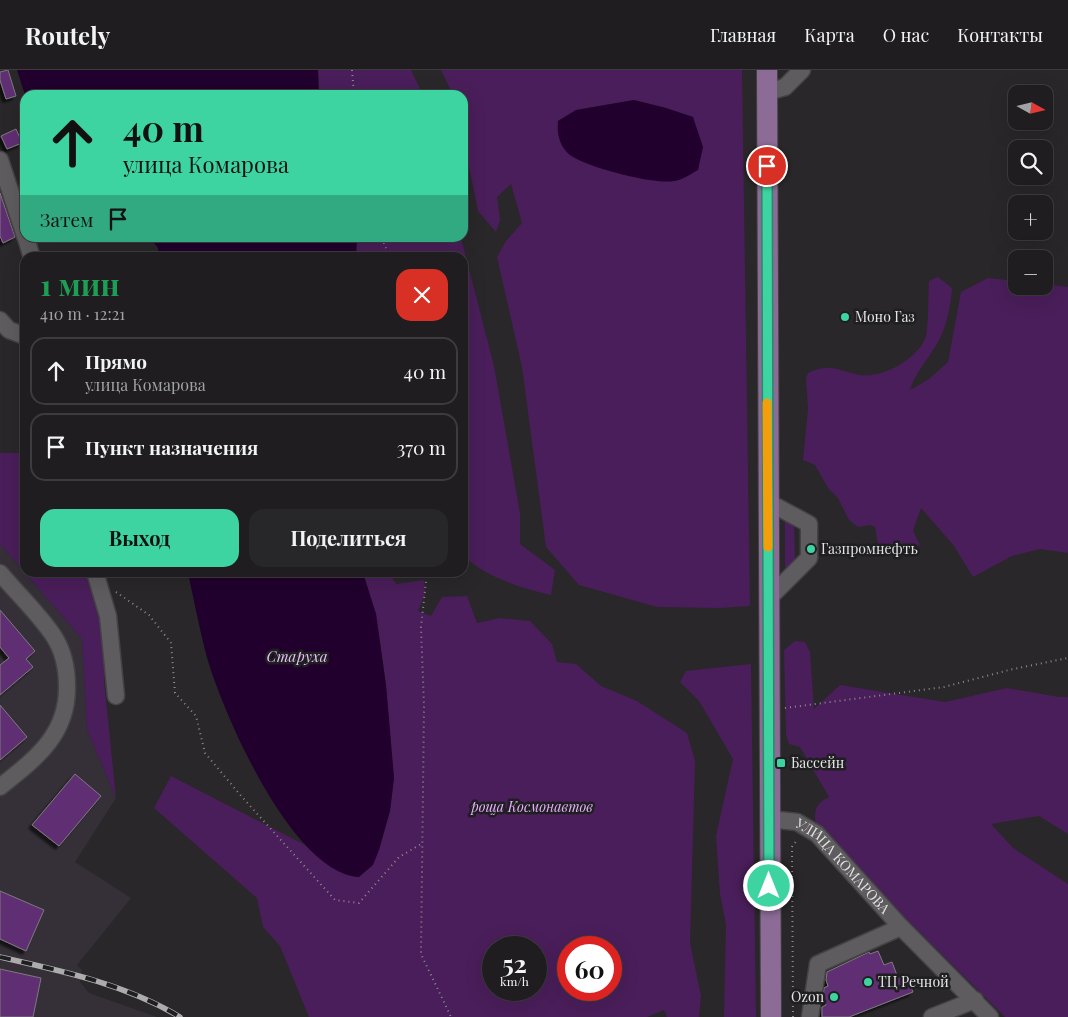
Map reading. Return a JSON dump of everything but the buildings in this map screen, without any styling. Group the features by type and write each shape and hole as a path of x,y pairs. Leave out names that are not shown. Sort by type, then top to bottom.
{"main road":[{"path":"766,70 770,1017"}],"street":[{"path":"767,92 785,87 802,70"},
{"path":"0,160 20,221"},
{"path":"0,320 9,330 20,334"},
{"path":"768,502 809,524 809,558 768,599"},
{"path":"0,574 53,635 67,671 68,696 59,729 48,744 0,787"},
{"path":"97,577 108,616 116,696"},
{"name":"УЛИЦА КОМАРОВА","path":"768,819 797,822 817,834 901,927 990,1017"},
{"path":"810,1017 818,964 901,927"},
{"path":"932,1017 975,1000"}],"path":[{"path":"352,70 354,90"},
{"path":"99,577 149,615 171,643 175,693 196,716 205,752 242,797 335,900 358,903 399,857 423,843"},
{"path":"426,577 421,627 424,706 422,954 451,1017"},
{"path":"785,708 944,687 1009,670 1068,658"},
{"path":"792,847 792,1017"}],"shaded area":[{"path":"0,544 20,567 20,577 28,577 82,639 87,730 116,798 75,862 131,898 77,965 82,970 80,982 89,993 157,1017 0,1017"}],"green space":[{"path":"318,70 411,70 421,90 319,90"},
{"path":"441,70 742,70 750,606 720,608 657,607 579,585 546,547 522,367 497,257 506,241 522,223 511,184 497,197 500,220 496,232 478,211 468,162 468,90 451,90","holes":["634,100 693,117 558,121 576,110"]},
{"path":"357,242 462,242 465,252 356,252"},
{"path":"468,265 494,366 520,513 520,544 555,570 551,595 504,581 468,559"},
{"path":"938,277 952,288 948,317 940,338 918,372 910,390 929,379 948,362 961,292 988,278 1008,280 1008,295 1053,295 1053,285 1068,287 1068,553 1040,549 1012,556 973,577 954,546 921,508 913,531 920,545 899,549 884,547 878,544 875,527 870,525 858,527 849,520 838,498 828,488 815,465 803,460 808,409 806,378 808,373 823,368 834,368 860,375 879,374 898,366 914,354 925,339 928,320 929,281"},
{"path":"0,453 20,453 20,567 0,544"},
{"path":"785,519 794,526 795,561 785,572"},
{"path":"28,577 86,577 108,638 104,680 116,798 87,730 82,639"},
{"name":"роща Космонавтов","path":"364,577 392,577 396,584 424,580 425,594 418,611 431,616 442,597 467,596 477,623 500,618 530,621 552,644 557,662 576,664 601,686 637,701 687,733 695,761 690,943 701,996 699,1017 667,1017 664,1010 647,1017 309,1017 280,946 263,927 257,898 154,808 171,776 305,845 331,867 379,850 390,811 394,778 386,685 376,614"},
{"path":"795,641 805,642 810,652 814,709 840,685 945,702 1007,688 1068,697 1068,834 1039,816 991,824 1013,848 1068,884 1068,1017 1005,1017 875,888 816,824 815,814 817,807 829,797 800,747 789,744 786,735 784,650"},
{"path":"751,664 756,1017 724,1017 726,925 720,894 716,836 733,759 699,701 680,682 686,671"}],"water":[{"path":"17,70 318,70 319,90 23,90"},
{"path":"634,100 693,117 703,147 698,170 686,177 664,182 637,178 590,165 570,155 563,148 558,135 558,121 576,110"},
{"path":"153,242 357,242 356,252 158,252"},
{"name":"Старуха","path":"189,577 364,577 376,614 386,685 394,778 390,811 379,850 373,865 359,877 334,869 309,849 285,820 263,786 227,713 203,644"}],"railway":[{"path":"0,957 70,973 115,987 180,1017"}],"slow traffic":[{"path":"767,403 768,547"}],"place":[{"name":"Моно Газ","path":"845,317"},
{"name":"Газпромнефть","path":"811,549"},
{"name":"Бассейн","path":"781,763"},
{"name":"ТЦ Речной","path":"868,982"},
{"name":"Ozon","path":"834,997"}],"route":[{"path":"767,166 769,886"}]}
